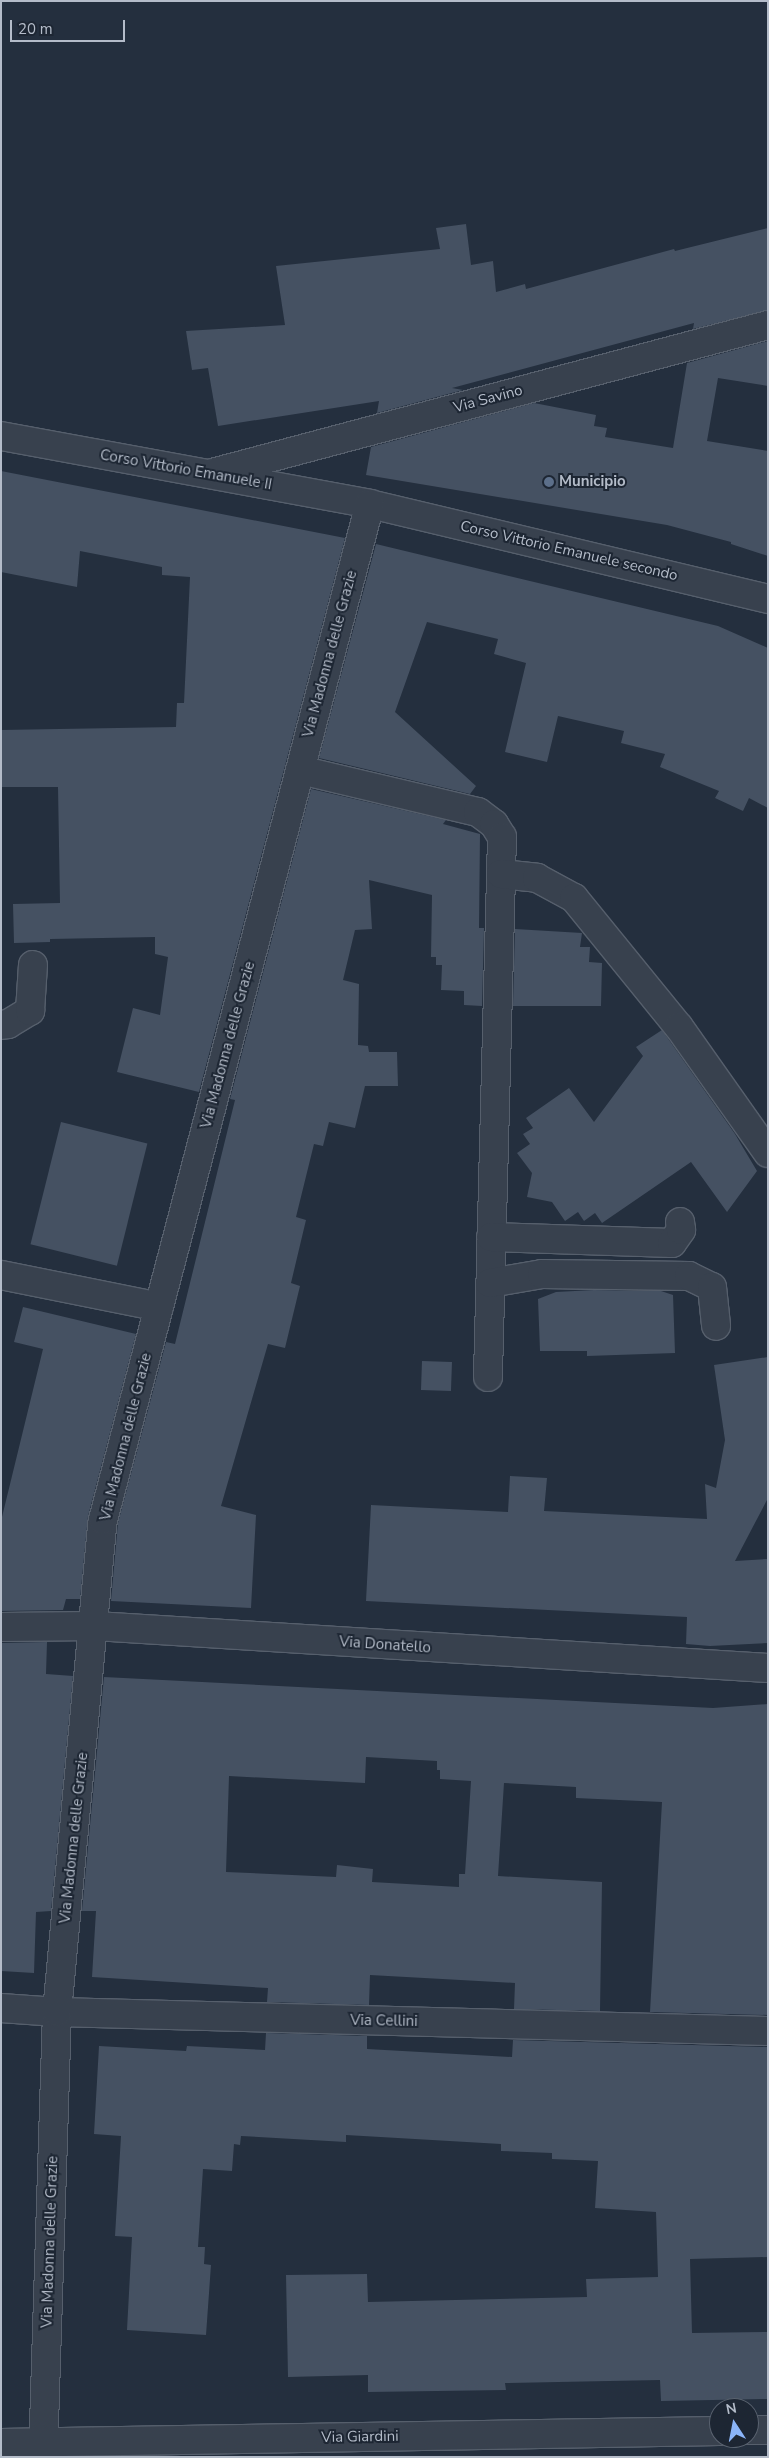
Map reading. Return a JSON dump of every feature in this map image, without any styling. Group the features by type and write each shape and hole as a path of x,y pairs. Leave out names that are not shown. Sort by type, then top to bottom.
{"street":[{"name":"Via Savino","path":"208,474 768,324"},
{"name":"Corso Vittorio Emanuele II","path":"1,436 370,504"},
{"name":"Corso Vittorio Emanuele secondo","path":"370,504 768,599"},
{"name":"Via Madonna delle Grazie","path":"44,2450 57,2012 95,1626 103,1520 370,504"},
{"path":"300,770 478,812 494,824 502,837 488,1377"},
{"path":"501,874 537,878 574,898 679,1027 768,1153"},
{"path":"1,1025 8,1024 30,1011 33,965"},
{"path":"492,1237 672,1243 681,1230 680,1222"},
{"path":"490,1284 542,1274 690,1276 712,1287 716,1326"},
{"path":"1,1275 159,1307"},
{"name":"Via Donatello","path":"1,1627 95,1626 768,1668"},
{"name":"Via Cellini","path":"1,2008 57,2012 768,2031"},
{"name":"Via Giardini","path":"1,2443 44,2450 709,2430"}],"building":[{"path":"466,224 471,265 493,261 496,292 525,284 526,289 674,249 675,251 768,228 768,310 693,329 694,323 452,388 463,390 377,413 379,401 218,426 208,368 192,370 186,331 285,325 276,266 440,249 436,228"},
{"path":"768,341 768,386 718,378 707,441 768,451 768,556 731,544 731,542 667,525 366,475 371,447 534,403 596,415 594,426 607,428 605,437 673,448 687,363"},
{"path":"1,471 345,538 199,1092 117,1072 133,1008 160,1015 168,957 155,954 155,937 50,939 50,942 14,943 13,904 60,903 58,787 1,787 1,730 176,727 177,703 184,703 190,577 162,575 162,567 80,551 77,587 1,572"},
{"path":"376,544 718,626 768,648 768,808 749,798 743,811 715,798 719,791 660,767 665,754 621,743 624,731 558,716 547,762 505,752 526,663 494,654 498,639 427,622 395,712 476,786 470,794 319,758"},
{"path":"311,789 446,820 443,824 480,834 479,928 484,928 482,1006 464,1005 464,991 441,990 442,965 436,965 436,957 431,957 432,895 369,880 372,929 355,930 343,980 359,984 358,1045 368,1046 369,1052 397,1052 398,1086 365,1086 355,1128 329,1122 323,1146 314,1144 296,1217 306,1220 291,1283 300,1286 285,1348 268,1344 221,1506 256,1515 251,1608 111,1601 118,1523 166,1342 175,1344 235,1100 230,1099"},
{"path":"515,929 582,933 580,947 590,947 589,962 602,963 601,1006 513,1006"},
{"path":"662,1030 735,1134 757,1171 727,1212 691,1162 602,1223 595,1213 584,1221 578,1212 565,1221 552,1202 527,1197 532,1173 517,1153 530,1144 523,1134 533,1128 526,1118 569,1088 594,1122 643,1056 636,1047"},
{"path":"61,1122 147,1144 117,1266 31,1244"},
{"path":"594,1290 661,1291 673,1295 675,1353 587,1356 587,1351 540,1351 538,1299 556,1292"},
{"path":"23,1307 136,1334 88,1516 80,1599 66,1599 63,1610 1,1611 1,1521 43,1349 14,1342"},
{"path":"768,1357 768,1498 735,1561 768,1559 768,1643 710,1646 686,1644 687,1617 366,1601 371,1505 508,1512 510,1476 547,1478 544,1511 707,1519 705,1484 716,1488 725,1440 714,1365"},
{"path":"422,1361 452,1362 451,1391 421,1390"},
{"path":"47,1642 46,1674 73,1676 51,1911 36,1912 34,1973 1,1971 1,1643"},
{"path":"104,1677 713,1708 768,1704 768,2015 650,2012 662,1802 576,1798 576,1787 504,1783 498,1876 602,1882 600,2011 514,2009 515,1983 370,1975 369,2005 267,2002 268,1988 92,1977 96,1911 82,1911","holes":["366,1757 437,1761 440,1779 471,1781 465,1874 459,1874 459,1887 372,1882 373,1869 337,1865 336,1877 226,1872 229,1776 365,1783"]},
{"path":"266,2033 367,2036 367,2049 512,2057 513,2040 768,2047 768,2257 690,2259 692,2333 768,2332 768,2399 709,2398 709,2400 661,2401 660,2380 505,2383 506,2390 368,2392 368,2375 288,2377 286,2275 367,2274 368,2302 587,2297 586,2279 658,2277 656,2212 595,2208 598,2161 552,2159 552,2153 501,2151 501,2144 346,2135 346,2142 241,2136 240,2145 234,2144 232,2171 203,2169 198,2247 205,2247 204,2264 211,2265 206,2335 127,2330 132,2237 115,2236 121,2136 94,2134 99,2046 186,2051 187,2046 265,2050"}],"place":[{"name":"Municipio","path":"549,482"}]}
